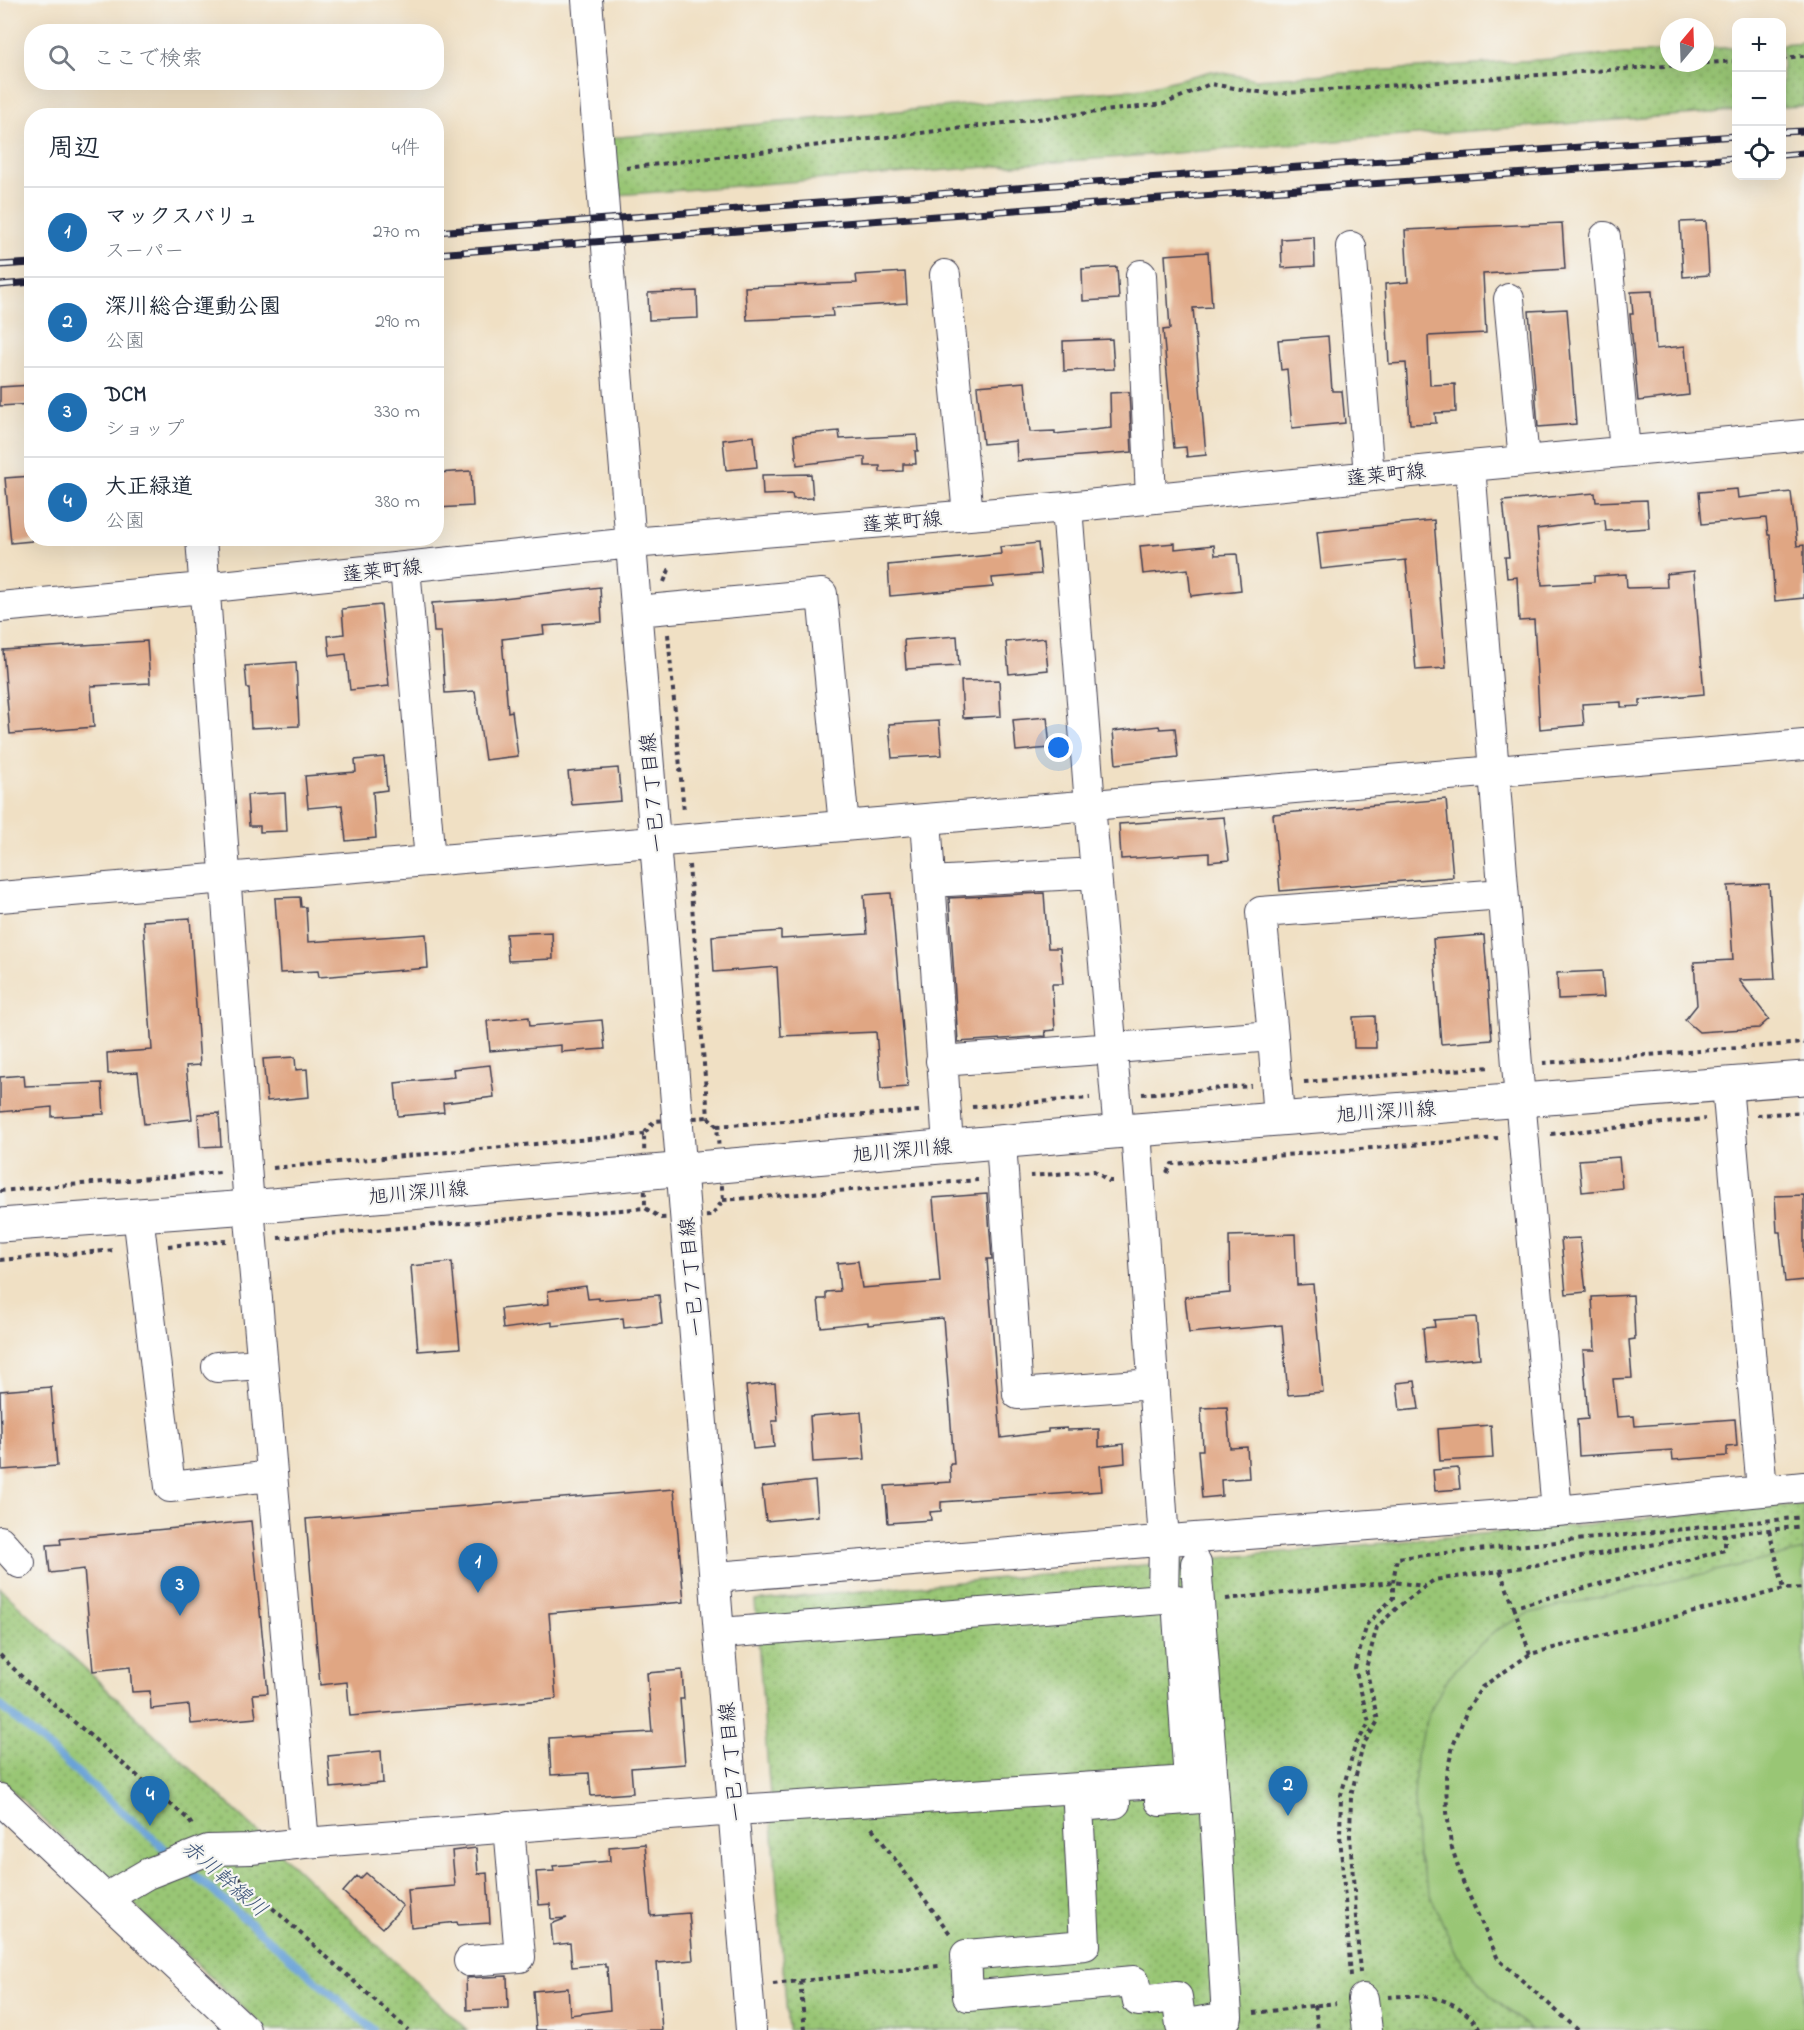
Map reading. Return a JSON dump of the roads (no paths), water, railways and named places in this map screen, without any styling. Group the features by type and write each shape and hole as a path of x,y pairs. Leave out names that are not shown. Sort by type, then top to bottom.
{"main road":[{"name":"旭川深川線","path":"0,1225 249,1207 948,1146 1520,1101 1728,1101 1804,1078"}],"street":[{"name":"一已７丁目線","path":"587,0 750,2009"},
{"path":"1605,237 1625,451"},
{"path":"1351,247 1370,476"},
{"path":"1141,274 1151,498"},
{"path":"945,275 968,515"},
{"path":"1509,299 1524,461"},
{"name":"蓬莱町線","path":"0,607 632,543 1067,507 1804,435"},
{"path":"1470,466 1520,1101 1557,1511"},
{"path":"1067,507 1090,806 1112,1048 1140,1181 1164,1541 1163,1599"},
{"path":"201,546 246,1170 304,1843"},
{"path":"405,567 430,861"},
{"path":"638,611 822,594 844,826"},
{"path":"0,897 1804,745"},
{"path":"926,819 948,1146"},
{"path":"930,882 1096,873"},
{"path":"1279,1119 1261,912 1503,894"},
{"path":"941,1061 1273,1036"},
{"path":"1728,1101 1762,1490"},
{"path":"1001,1142 1018,1394 1154,1384"},
{"path":"138,1214 170,1487 272,1476"},
{"path":"217,1367 262,1364"},
{"path":"716,1577 1557,1511 1804,1487"},
{"path":"0,1541 20,1563"},
{"path":"1196,1564 1214,1797 1227,2017 1181,2025 1177,1996 1138,2001 1134,1981 968,1996 966,1959 1085,1945 1078,1806 1214,1797"},
{"path":"106,1898 147,1874 208,1850 735,1810 1189,1781 1177,1600 1163,1599 720,1633"},
{"path":"0,1799 245,2030"},
{"path":"469,1961 520,1957 509,1826"},
{"path":"1357,1988 1367,2030"}],"waterway":[{"name":"赤川幹線川","path":"0,1705 173,1856"},
{"name":"赤川幹線川","path":"184,1866 373,2030"}],"railway":[{"path":"1786,132 1804,131"},
{"path":"444,231 1732,136"},
{"path":"1786,155 1804,153"},
{"path":"444,253 1732,158"},
{"path":"0,265 24,264"},
{"path":"0,285 24,283"}],"place":[{"name":"マックスバリュ","path":"478,1593"},
{"name":"DCM","path":"180,1616"},
{"name":"深川総合運動公園","path":"1288,1816"},
{"name":"大正緑道","path":"150,1826"}]}
